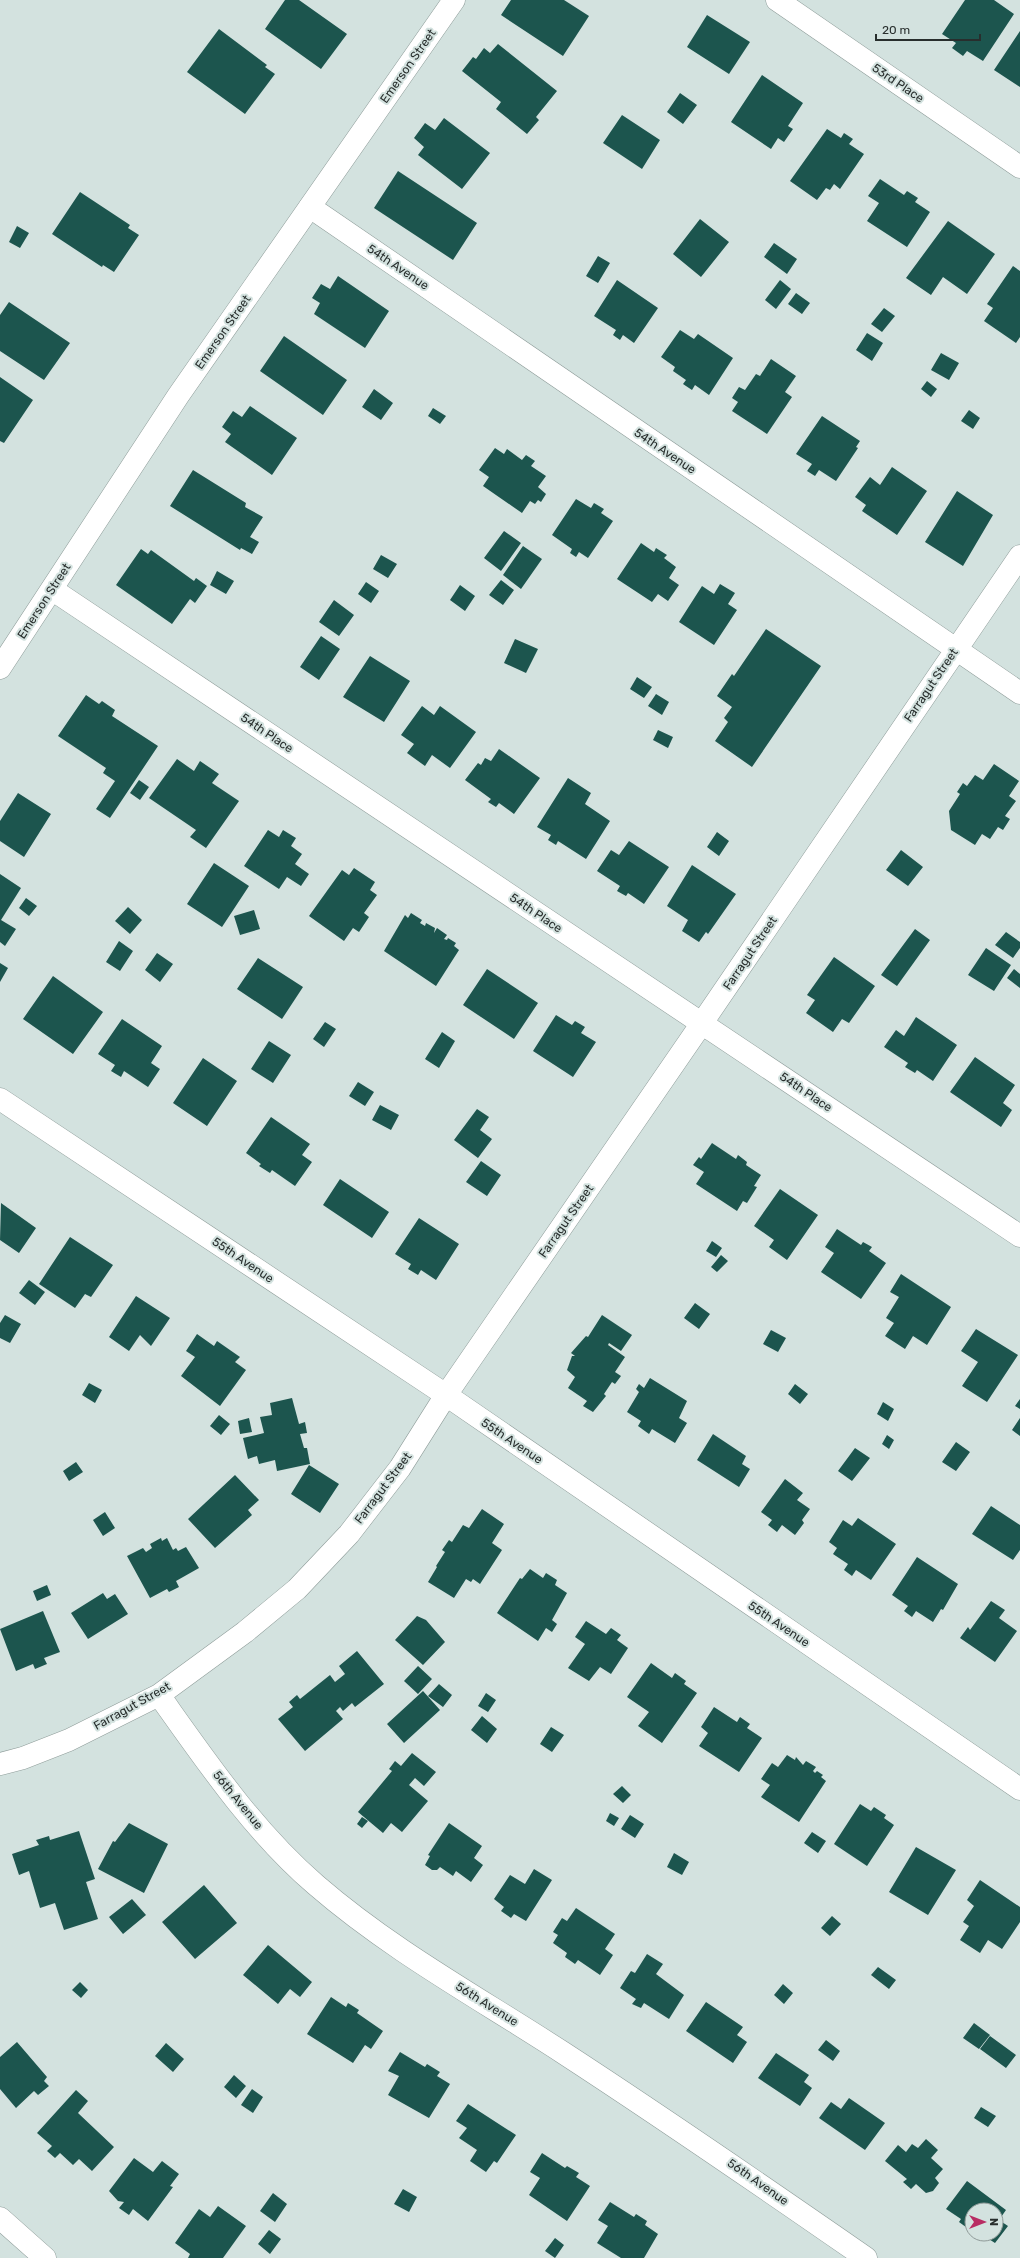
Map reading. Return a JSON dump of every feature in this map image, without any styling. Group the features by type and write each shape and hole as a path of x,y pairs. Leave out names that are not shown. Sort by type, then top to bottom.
{"street":[{"name":"Emerson Street","path":"0,668 53,590 178,396 454,0"},
{"name":"53rd Place","path":"777,0 1020,167"},
{"name":"54th Avenue","path":"310,207 955,650 1020,693"},
{"name":"Farragut Street","path":"0,1764 23,1758 69,1740 159,1695 245,1632 297,1588 349,1534 400,1468 446,1395 702,1024 1020,556"},
{"name":"54th Place","path":"53,590 1020,1236"},
{"name":"55th Avenue","path":"0,1099 446,1395 1020,1790"},
{"name":"56th Avenue","path":"159,1695 203,1755 267,1836 315,1884 384,1939 720,2156 866,2258"},
{"path":"0,2218 45,2258"}],"building":[{"path":"285,0 299,0 347,34 321,69 265,29"},
{"path":"511,0 564,0 589,16 563,56 501,15"},
{"path":"965,0 994,0 1014,14 983,61 967,51 963,56 952,48 956,43 942,34"},
{"path":"707,15 750,42 729,74 687,47"},
{"path":"219,29 267,65 265,67 275,74 245,114 187,72"},
{"path":"1020,31 1020,87 994,70"},
{"path":"498,44 557,91 536,117 539,120 527,134 496,109 501,102 462,71 473,57 476,59 484,48 490,53"},
{"path":"762,75 803,103 788,126 793,129 784,142 778,138 771,149 731,122"},
{"path":"680,93 697,105 683,124 667,112"},
{"path":"622,115 660,140 642,169 603,143"},
{"path":"444,118 490,153 462,189 418,155 424,147 414,138 425,123 435,130"},
{"path":"827,129 841,138 844,133 853,139 849,144 864,154 840,189 834,184 830,190 826,188 817,200 790,181"},
{"path":"398,171 477,223 453,260 374,208"},
{"path":"880,179 904,195 907,191 918,198 915,202 930,212 907,247 867,221 879,203 868,196"},
{"path":"80,192 130,225 128,228 139,235 114,272 103,265 102,267 52,234"},
{"path":"700,219 729,242 701,277 673,254"},
{"path":"948,221 995,254 967,294 943,277 931,295 906,278"},
{"path":"17,226 29,233 20,248 9,242"},
{"path":"774,243 797,259 787,274 764,257"},
{"path":"598,256 610,263 598,283 586,276"},
{"path":"1013,266 1020,271 1020,337 1016,343 984,321 993,308 987,304"},
{"path":"338,276 389,311 365,348 314,314 320,303 312,298 321,284 330,289"},
{"path":"617,280 658,308 634,343 623,335 620,340 613,335 616,330 594,316"},
{"path":"780,280 791,289 776,309 765,300"},
{"path":"796,293 810,303 802,314 788,304"},
{"path":"9,302 70,343 44,380 0,351 0,315"},
{"path":"884,308 895,316 882,332 871,324"},
{"path":"680,330 694,339 698,334 733,358 709,395 695,385 692,390 683,384 686,380 673,371 675,367 661,357"},
{"path":"867,333 883,343 872,361 856,350"},
{"path":"284,336 347,380 323,415 260,371"},
{"path":"941,353 959,363 949,380 931,370"},
{"path":"771,359 796,376 785,392 792,397 767,434 732,411 738,402 732,398 739,387 745,390 756,374 760,376"},
{"path":"0,377 33,400 4,443 0,441"},
{"path":"927,381 937,389 931,397 921,389"},
{"path":"374,389 393,403 381,420 362,407"},
{"path":"250,406 297,438 272,475 225,442 231,434 222,427 233,411 242,417"},
{"path":"433,408 446,416 440,424 428,416"},
{"path":"969,410 980,418 973,429 961,421"},
{"path":"822,416 860,441 856,447 858,448 836,481 819,470 815,476 807,471 812,464 796,454"},
{"path":"495,448 504,454 507,449 522,460 526,455 535,461 531,466 546,476 538,487 546,494 541,502 538,500 535,504 530,501 522,513 483,486 489,477 479,470"},
{"path":"892,467 927,491 897,535 862,511 866,505 855,497 870,477 880,485"},
{"path":"193,470 246,503 245,507 263,517 250,537 259,542 252,554 241,548 240,550 170,506"},
{"path":"957,491 993,515 963,566 925,542"},
{"path":"576,499 591,508 594,503 604,509 601,513 613,521 588,558 579,552 576,557 570,553 572,549 552,535"},
{"path":"504,531 521,543 501,571 484,558"},
{"path":"641,543 654,552 656,548 667,555 664,558 676,567 669,578 679,585 668,601 658,594 652,602 617,579"},
{"path":"523,546 542,559 521,589 503,575"},
{"path":"141,549 148,554 151,550 194,581 196,578 207,586 195,603 190,599 172,624 116,585"},
{"path":"381,555 397,564 388,578 373,569"},
{"path":"217,571 234,581 226,594 210,585"},
{"path":"501,580 514,590 503,605 489,595"},
{"path":"366,582 379,591 371,603 358,594"},
{"path":"720,584 735,593 728,604 737,610 714,645 679,622 702,586 714,594"},
{"path":"460,585 475,596 465,611 450,600"},
{"path":"334,600 354,615 339,636 319,622"},
{"path":"766,629 821,666 752,767 715,741 728,722 724,718 732,707 717,696 732,674 734,676"},
{"path":"321,636 340,649 319,680 300,667"},
{"path":"515,639 538,649 526,673 504,663"},
{"path":"370,656 410,681 384,722 343,697"},
{"path":"637,677 652,687 644,698 630,689"},
{"path":"656,694 669,702 662,715 648,706"},
{"path":"86,695 99,704 102,701 115,710 112,716 158,746 110,818 96,809 115,781 103,773 106,768 58,736"},
{"path":"422,706 434,715 440,706 476,732 450,768 432,755 425,766 407,753 414,744 401,735"},
{"path":"658,730 673,737 668,748 653,740"},
{"path":"499,749 540,778 514,814 499,803 496,807 488,802 491,799 465,780 478,763 481,765 485,758 491,761"},
{"path":"177,759 194,771 200,761 219,774 212,783 239,801 206,848 190,837 196,830 149,798"},
{"path":"994,764 1019,781 1009,796 1016,801 1005,816 1010,819 1003,830 998,827 990,839 982,834 975,845 951,830 949,811 960,794 957,792 963,783 967,786 975,775 983,780"},
{"path":"568,778 591,793 585,804 610,821 586,859 558,841 556,845 548,840 551,835 537,827"},
{"path":"139,780 149,787 140,800 130,793"},
{"path":"18,793 51,814 24,857 0,841 0,821"},
{"path":"268,830 279,837 283,830 296,838 291,846 302,854 295,864 309,874 301,886 287,877 279,889 244,866"},
{"path":"717,832 729,841 719,856 707,847"},
{"path":"629,841 669,867 644,904 628,893 626,896 617,891 620,886 597,871 611,850 619,855"},
{"path":"901,850 923,867 908,886 886,870"},
{"path":"214,863 249,886 222,927 187,904"},
{"path":"692,865 736,894 708,934 706,932 699,942 682,931 688,920 667,906"},
{"path":"354,868 375,882 370,890 377,895 364,913 369,917 359,932 353,928 344,941 309,916 342,870 349,875"},
{"path":"0,874 21,888 1,920 16,929 5,946 0,942"},
{"path":"26,898 37,906 29,916 19,908"},
{"path":"128,907 142,920 130,934 115,921"},
{"path":"254,910 260,929 240,935 234,916"},
{"path":"411,913 422,920 420,923 425,926 426,923 435,928 434,933 437,928 447,935 444,939 447,940 448,938 456,943 454,946 459,950 436,986 384,951 405,915 408,918"},
{"path":"915,929 930,940 897,986 881,975"},
{"path":"1006,932 1020,942 1020,948 1013,958 995,945"},
{"path":"119,941 133,951 120,971 106,962"},
{"path":"986,948 1011,965 994,991 968,975"},
{"path":"157,953 173,964 160,982 145,970"},
{"path":"834,957 875,986 849,1023 842,1019 833,1032 806,1013 815,1000 807,995"},
{"path":"258,958 303,987 282,1019 237,989"},
{"path":"0,963 8,968 0,982"},
{"path":"487,969 538,1003 514,1039 463,1005"},
{"path":"1014,969 1020,974 1020,988 1007,978"},
{"path":"53,976 103,1012 73,1054 23,1019"},
{"path":"556,1015 572,1025 575,1021 585,1027 581,1033 596,1042 573,1077 533,1051"},
{"path":"916,1017 957,1045 933,1081 917,1070 915,1073 905,1067 908,1063 884,1047 896,1030 904,1036"},
{"path":"122,1019 162,1046 151,1063 160,1069 148,1087 124,1071 121,1077 111,1071 115,1065 98,1054"},
{"path":"325,1022 336,1029 324,1047 313,1039"},
{"path":"442,1032 455,1041 439,1068 425,1059"},
{"path":"269,1041 291,1055 273,1083 251,1069"},
{"path":"975,1057 1015,1085 1003,1103 1012,1110 1001,1127 950,1092"},
{"path":"203,1058 237,1081 207,1126 173,1103"},
{"path":"358,1082 374,1092 365,1106 349,1096"},
{"path":"380,1105 399,1115 391,1130 372,1120"},
{"path":"477,1109 489,1117 480,1130 492,1139 478,1158 454,1140"},
{"path":"271,1117 310,1144 302,1155 312,1162 295,1186 272,1170 270,1173 259,1166 261,1164 246,1153"},
{"path":"712,1143 736,1159 738,1155 747,1162 746,1165 761,1175 754,1186 757,1187 747,1203 743,1201 737,1211 696,1184 704,1172 693,1165 699,1157 701,1159"},
{"path":"481,1161 501,1175 487,1196 466,1182"},
{"path":"340,1179 389,1212 372,1238 323,1205"},
{"path":"780,1189 818,1215 787,1260 769,1247 774,1240 754,1226"},
{"path":"1,1203 36,1228 19,1253 0,1240"},
{"path":"419,1218 459,1244 436,1280 421,1270 418,1275 408,1269 411,1264 395,1254"},
{"path":"837,1229 861,1245 863,1242 872,1247 869,1251 886,1263 861,1299 821,1272 834,1253 825,1247"},
{"path":"70,1237 113,1265 91,1297 85,1294 75,1308 39,1284"},
{"path":"712,1241 722,1248 716,1257 706,1251"},
{"path":"721,1255 728,1261 717,1272 711,1267"},
{"path":"901,1274 951,1307 927,1345 913,1336 905,1349 885,1336 894,1323 886,1318 899,1297 890,1292"},
{"path":"29,1280 45,1292 35,1305 19,1293"},
{"path":"136,1296 170,1318 151,1346 140,1335 129,1351 109,1337"},
{"path":"695,1303 710,1314 699,1329 684,1318"},
{"path":"5,1315 21,1324 10,1343 0,1338 0,1323"},
{"path":"602,1315 632,1335 621,1351 609,1343 608,1345 625,1357 615,1372 621,1376 615,1384 612,1382 604,1394 606,1396 593,1412 583,1406 587,1401 568,1388 575,1377 567,1370 572,1356 575,1356 571,1353 586,1336 588,1337"},
{"path":"976,1329 1018,1355 987,1402 962,1386 978,1362 961,1351"},
{"path":"771,1330 786,1338 778,1352 763,1344"},
{"path":"197,1334 214,1346 217,1341 240,1357 235,1362 246,1370 220,1406 181,1376 195,1357 186,1351"},
{"path":"650,1378 687,1401 679,1418 687,1423 675,1443 652,1429 649,1434 638,1426 641,1421 627,1412 639,1392 636,1389 639,1384 644,1388"},
{"path":"89,1383 102,1390 95,1403 82,1395"},
{"path":"795,1384 808,1394 800,1404 788,1394"},
{"path":"292,1398 299,1424 305,1422 307,1433 300,1434 304,1448 307,1448 310,1464 277,1471 275,1460 259,1464 257,1456 248,1459 243,1438 264,1433 260,1417 272,1415 270,1403"},
{"path":"1020,1399 1020,1409 1015,1406"},
{"path":"883,1402 894,1409 888,1421 877,1414"},
{"path":"219,1415 230,1424 221,1435 210,1426"},
{"path":"249,1418 252,1432 240,1434 238,1421"},
{"path":"1020,1418 1020,1436 1012,1430"},
{"path":"713,1434 746,1456 742,1464 750,1469 739,1487 697,1460"},
{"path":"887,1435 894,1440 889,1449 882,1444"},
{"path":"956,1442 970,1452 956,1471 942,1462"},
{"path":"855,1448 870,1458 852,1481 838,1471"},
{"path":"76,1462 83,1472 69,1481 63,1471"},
{"path":"309,1465 339,1484 320,1513 291,1494"},
{"path":"235,1475 259,1500 248,1510 252,1515 215,1548 188,1519"},
{"path":"785,1479 803,1493 797,1500 810,1509 802,1520 804,1523 795,1535 782,1525 777,1532 768,1525 772,1520 761,1512"},
{"path":"991,1506 1020,1525 1020,1550 1013,1560 972,1534"},
{"path":"482,1509 504,1524 492,1543 502,1550 480,1584 473,1579 471,1582 466,1579 454,1598 428,1582 445,1552 442,1550 449,1540 452,1542 463,1525 469,1528"},
{"path":"105,1512 115,1528 103,1536 93,1520"},
{"path":"858,1518 896,1544 871,1580 856,1570 852,1576 844,1570 848,1564 833,1554 837,1548 829,1542 843,1520 852,1526"},
{"path":"161,1538 162,1541 167,1538 173,1550 176,1548 178,1551 186,1547 199,1568 176,1581 179,1587 169,1592 167,1589 150,1598 127,1556 143,1548 146,1552 152,1548 150,1544"},
{"path":"917,1557 958,1584 943,1610 941,1609 933,1622 916,1611 912,1617 904,1611 908,1606 892,1595"},
{"path":"530,1569 543,1578 546,1573 557,1580 555,1585 567,1593 552,1620 557,1624 552,1632 546,1628 538,1641 497,1613 520,1578 522,1579"},
{"path":"47,1585 51,1595 37,1601 33,1591"},
{"path":"103,1593 107,1599 115,1594 128,1614 88,1639 71,1613"},
{"path":"991,1601 1005,1610 999,1618 1017,1631 995,1662 960,1638 968,1627 970,1630"},
{"path":"43,1611 60,1652 44,1658 47,1664 35,1669 33,1664 16,1671 0,1629"},
{"path":"417,1616 426,1620 445,1642 423,1665 395,1640"},
{"path":"586,1621 606,1634 611,1628 621,1635 617,1640 628,1648 611,1674 600,1667 589,1681 568,1668 585,1644 575,1637"},
{"path":"357,1651 384,1684 355,1707 352,1703 343,1711 340,1707 336,1711 343,1719 305,1751 278,1719 293,1707 289,1702 297,1695 300,1699 330,1675 335,1682 345,1674 339,1666"},
{"path":"651,1663 672,1678 675,1673 686,1681 684,1684 697,1693 662,1743 638,1726 649,1712 627,1697"},
{"path":"418,1666 432,1679 418,1694 404,1681"},
{"path":"439,1684 452,1695 443,1707 428,1696"},
{"path":"423,1691 440,1710 404,1743 387,1724"},
{"path":"486,1693 496,1700 488,1712 478,1706"},
{"path":"714,1707 737,1722 740,1717 750,1724 747,1728 762,1738 739,1772 699,1746 708,1733 701,1727"},
{"path":"482,1716 497,1729 487,1743 471,1730"},
{"path":"551,1727 564,1735 552,1752 540,1744"},
{"path":"412,1753 436,1772 424,1786 415,1778 409,1785 428,1801 402,1832 391,1823 383,1833 358,1812 392,1771 389,1769 395,1761 401,1766"},
{"path":"787,1755 795,1760 796,1757 803,1765 806,1761 816,1767 813,1771 815,1773 817,1771 823,1775 821,1777 826,1781 799,1822 761,1797 770,1785 761,1779 772,1763 778,1767"},
{"path":"622,1786 631,1795 623,1803 613,1794"},
{"path":"860,1804 871,1811 874,1807 886,1815 884,1818 894,1825 867,1866 834,1844"},
{"path":"610,1813 619,1818 614,1826 606,1821"},
{"path":"630,1815 644,1824 635,1838 621,1829"},
{"path":"362,1817 368,1821 362,1828 357,1824"},
{"path":"129,1823 168,1844 144,1893 98,1869 113,1841 115,1842"},
{"path":"449,1823 482,1846 474,1858 483,1865 471,1882 456,1871 453,1876 440,1867 437,1870 432,1870 425,1865 430,1856 428,1855"},
{"path":"79,1831 95,1879 86,1882 98,1919 64,1930 55,1903 40,1908 29,1871 19,1875 12,1854 39,1845 36,1840 49,1836 50,1840"},
{"path":"812,1832 826,1841 818,1853 804,1843"},
{"path":"916,1847 956,1870 928,1915 889,1892"},
{"path":"674,1853 689,1862 682,1875 667,1867"},
{"path":"534,1869 552,1880 526,1921 514,1914 511,1918 501,1911 504,1907 494,1899 510,1875 525,1884"},
{"path":"980,1880 1020,1907 1020,1922 1002,1949 988,1940 980,1953 960,1940 969,1926 963,1922 974,1906 967,1900"},
{"path":"204,1885 237,1923 195,1959 162,1922"},
{"path":"132,1899 146,1915 123,1934 109,1917"},
{"path":"576,1908 615,1934 605,1949 613,1955 600,1975 578,1960 575,1964 565,1957 567,1953 553,1943 558,1935 553,1932 562,1918 567,1921"},
{"path":"832,1916 841,1924 830,1936 821,1928"},
{"path":"268,1945 312,1982 300,1997 290,1989 278,2004 243,1975"},
{"path":"647,1954 663,1964 656,1974 684,1995 669,2019 644,2003 641,2008 632,2004 636,1999 620,1988 631,1971 635,1973"},
{"path":"878,1967 896,1980 889,1989 871,1975"},
{"path":"80,1982 88,1990 81,1998 72,1990"},
{"path":"783,1984 793,1993 784,2004 774,1995"},
{"path":"331,1997 346,2007 348,2003 359,2010 357,2013 383,2031 371,2049 365,2045 353,2063 307,2034"},
{"path":"706,2002 743,2027 737,2035 747,2042 733,2063 686,2031"},
{"path":"974,2023 990,2035 979,2049 963,2038"},
{"path":"990,2036 1016,2055 1006,2068 980,2049"},
{"path":"826,2040 840,2051 833,2061 818,2050"},
{"path":"17,2042 47,2077 44,2081 49,2086 38,2095 34,2091 16,2108 0,2089 0,2057"},
{"path":"166,2043 184,2059 173,2072 155,2056"},
{"path":"400,2052 425,2067 427,2064 440,2072 437,2076 450,2084 429,2118 388,2095 399,2076 388,2071"},
{"path":"776,2053 809,2075 804,2082 812,2088 800,2106 758,2078"},
{"path":"234,2075 246,2086 236,2098 224,2087"},
{"path":"252,2089 263,2097 253,2113 241,2105"},
{"path":"76,2090 88,2101 78,2113 114,2147 92,2171 79,2159 73,2165 60,2153 55,2158 47,2151 52,2146 37,2133"},
{"path":"849,2098 885,2123 865,2150 819,2118 831,2102 841,2109"},
{"path":"468,2104 516,2135 497,2163 494,2161 486,2172 470,2161 477,2150 459,2138 467,2128 456,2121"},
{"path":"981,2107 996,2116 988,2127 974,2118"},
{"path":"926,2139 938,2150 931,2158 943,2169 935,2178 939,2183 933,2191 926,2193 916,2184 911,2189 903,2182 907,2179 885,2161 898,2145 906,2152 912,2144 918,2148"},
{"path":"542,2153 565,2168 567,2166 579,2173 576,2177 590,2186 567,2221 529,2195 540,2178 530,2172"},
{"path":"134,2158 153,2172 162,2161 179,2174 170,2186 173,2187 148,2221 133,2209 129,2215 119,2208 124,2202 118,2201 109,2191"},
{"path":"967,2181 995,2202 964,2202 964,2226 959,2222 961,2219 946,2209"},
{"path":"403,2189 417,2197 409,2212 394,2204"},
{"path":"273,2193 287,2204 275,2222 260,2211"},
{"path":"610,2202 634,2217 636,2214 647,2221 645,2225 658,2234 644,2258 621,2258 597,2243 608,2226 598,2220"},
{"path":"218,2206 246,2226 223,2258 188,2258 190,2254 175,2243 199,2209 210,2217"},
{"path":"1004,2223 1008,2226 1004,2231"},
{"path":"269,2230 281,2239 270,2254 258,2244"},
{"path":"555,2238 564,2245 555,2258 545,2251"}]}
